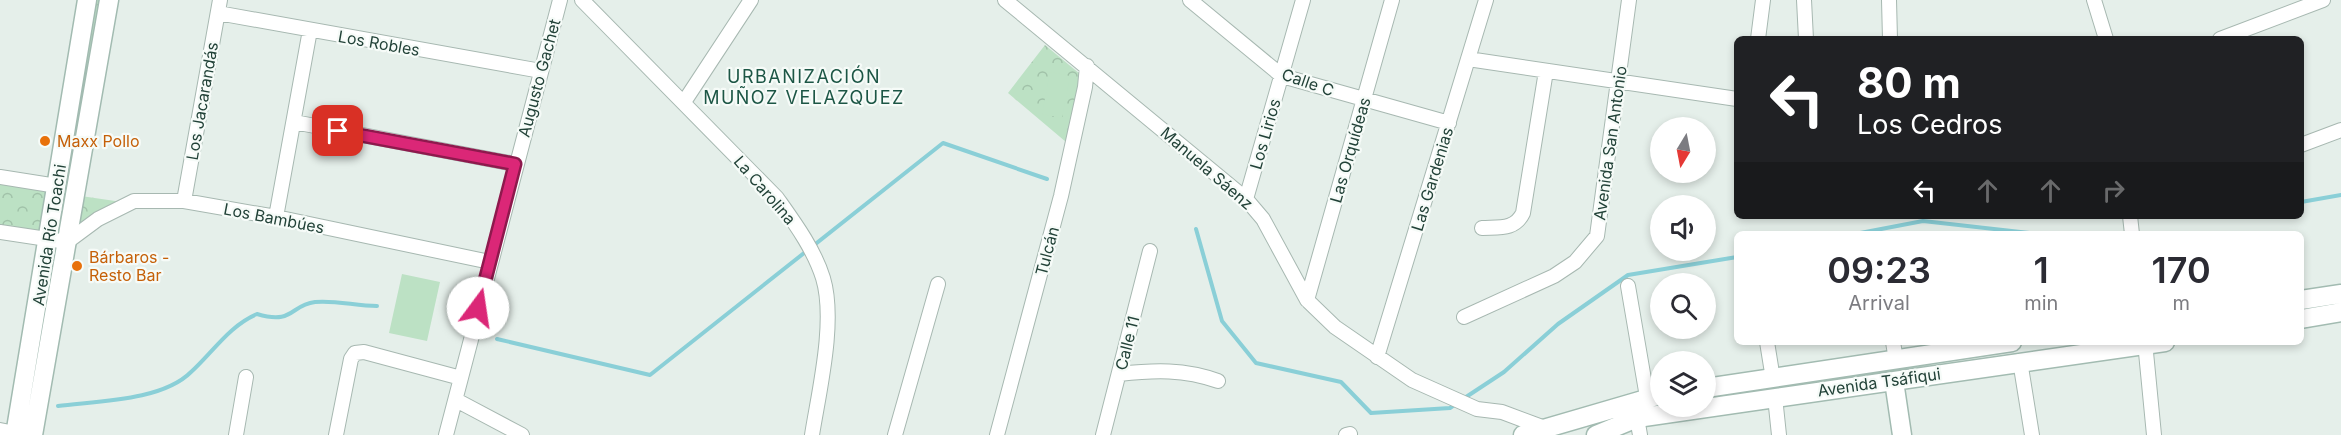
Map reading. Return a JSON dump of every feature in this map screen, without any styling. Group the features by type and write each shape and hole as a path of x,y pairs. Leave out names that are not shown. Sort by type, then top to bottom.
{"main road":[{"name":"Avenida Río Toachi","path":"16,433 87,0"},
{"name":"Avenida Río Toachi","path":"16,433 68,242 109,0"},
{"path":"2304,300 2341,294"},
{"path":"2304,318 2341,312"},
{"name":"Avenida Tsáfiqui","path":"1598,435 1639,427 1894,351 1973,345"},
{"name":"Avenida Tsáfiqui","path":"1716,388 1774,388 1894,381 2138,345"},
{"path":"1894,381 1902,435"},
{"path":"1523,435 1650,397"}],"street":[{"name":"Augusto Gachet","path":"446,435 515,164 560,0"},
{"name":"La Carolina","path":"582,0 777,198 799,229 823,278 827,303 824,359 812,435"},
{"path":"684,102 751,0"},
{"name":"Manuela Sáenz","path":"1005,0 1246,199 1263,219 1306,300 1335,327 1412,380 1477,409 1502,412 1545,428"},
{"name":"Calle C","path":"1190,0 1282,76 1449,123"},
{"name":"Los Lirios","path":"1246,199 1303,0"},
{"name":"Las Orquídeas","path":"1306,300 1392,0"},
{"name":"Las Gardenias","path":"1377,357 1486,0"},
{"name":"Avenida San Antonio","path":"1464,317 1554,276 1575,261 1597,236 1629,0"},
{"path":"1758,36 1763,0"},
{"path":"1804,0 1806,36"},
{"path":"1889,0 1890,36"},
{"path":"2094,0 2105,36"},
{"path":"2228,36 2323,0"},
{"name":"Los Robles","path":"219,6 310,30 541,71"},
{"name":"Los Jacarandás","path":"184,201 219,6"},
{"path":"276,217 310,30"},
{"path":"1468,59 1734,99"},
{"name":"Tulcán","path":"997,435 1061,196 1085,87 1087,66"},
{"path":"1482,228 1511,227 1520,220 1523,213 1546,71"},
{"path":"294,122 515,164"},
{"path":"2304,144 2341,130"},
{"path":"0,177 57,186"},
{"name":"Los Bambúes","path":"68,242 98,219 134,201 184,201 276,217 490,262"},
{"path":"0,232 68,242"},
{"name":"Calle 11","path":"1102,435 1150,251"},
{"path":"895,435 938,284"},
{"path":"1628,286 1650,379"},
{"path":"1767,345 1779,435"},
{"path":"2145,345 2154,435"},
{"path":"336,435 351,359 355,353 364,352 461,378"},
{"path":"2020,361 2032,435"},
{"path":"1119,374 1164,370 1195,373 1218,381"},
{"path":"236,435 246,377"},
{"path":"456,400 522,435"}],"green space":[{"path":"95,0 102,0 63,234 57,233"},
{"path":"1045,45 1080,74 1066,142 1008,93"},
{"path":"1050,72 1070,76 1062,118 1042,114"},
{"path":"0,183 49,191 42,234 0,228"},
{"path":"81,196 122,202 74,230"},
{"path":"402,274 440,282 427,341 389,333"}],"waterway":[{"path":"497,339 650,375 943,143 1047,179"},
{"path":"2304,201 2341,195"},
{"path":"1871,231 1923,221 2011,231"},
{"path":"1196,229 1222,321 1256,363 1341,382 1371,413 1450,408 1457,403"},
{"path":"1463,399 1504,372 1558,324 1628,275 1734,257"},
{"path":"58,406 128,398 163,389 179,382 238,325 257,314 269,317 285,316 315,302 377,306"}],"place":[{"name":"Maxx Pollo","path":"45,141"},
{"name":"Bárbaros - Resto Bar","path":"77,266"}],"district":[{"name":"URBANIZACIÓN MUÑOZ VELAZQUEZ","path":"804,88"}],"route":[{"path":"338,131 515,164 478,308"}]}
